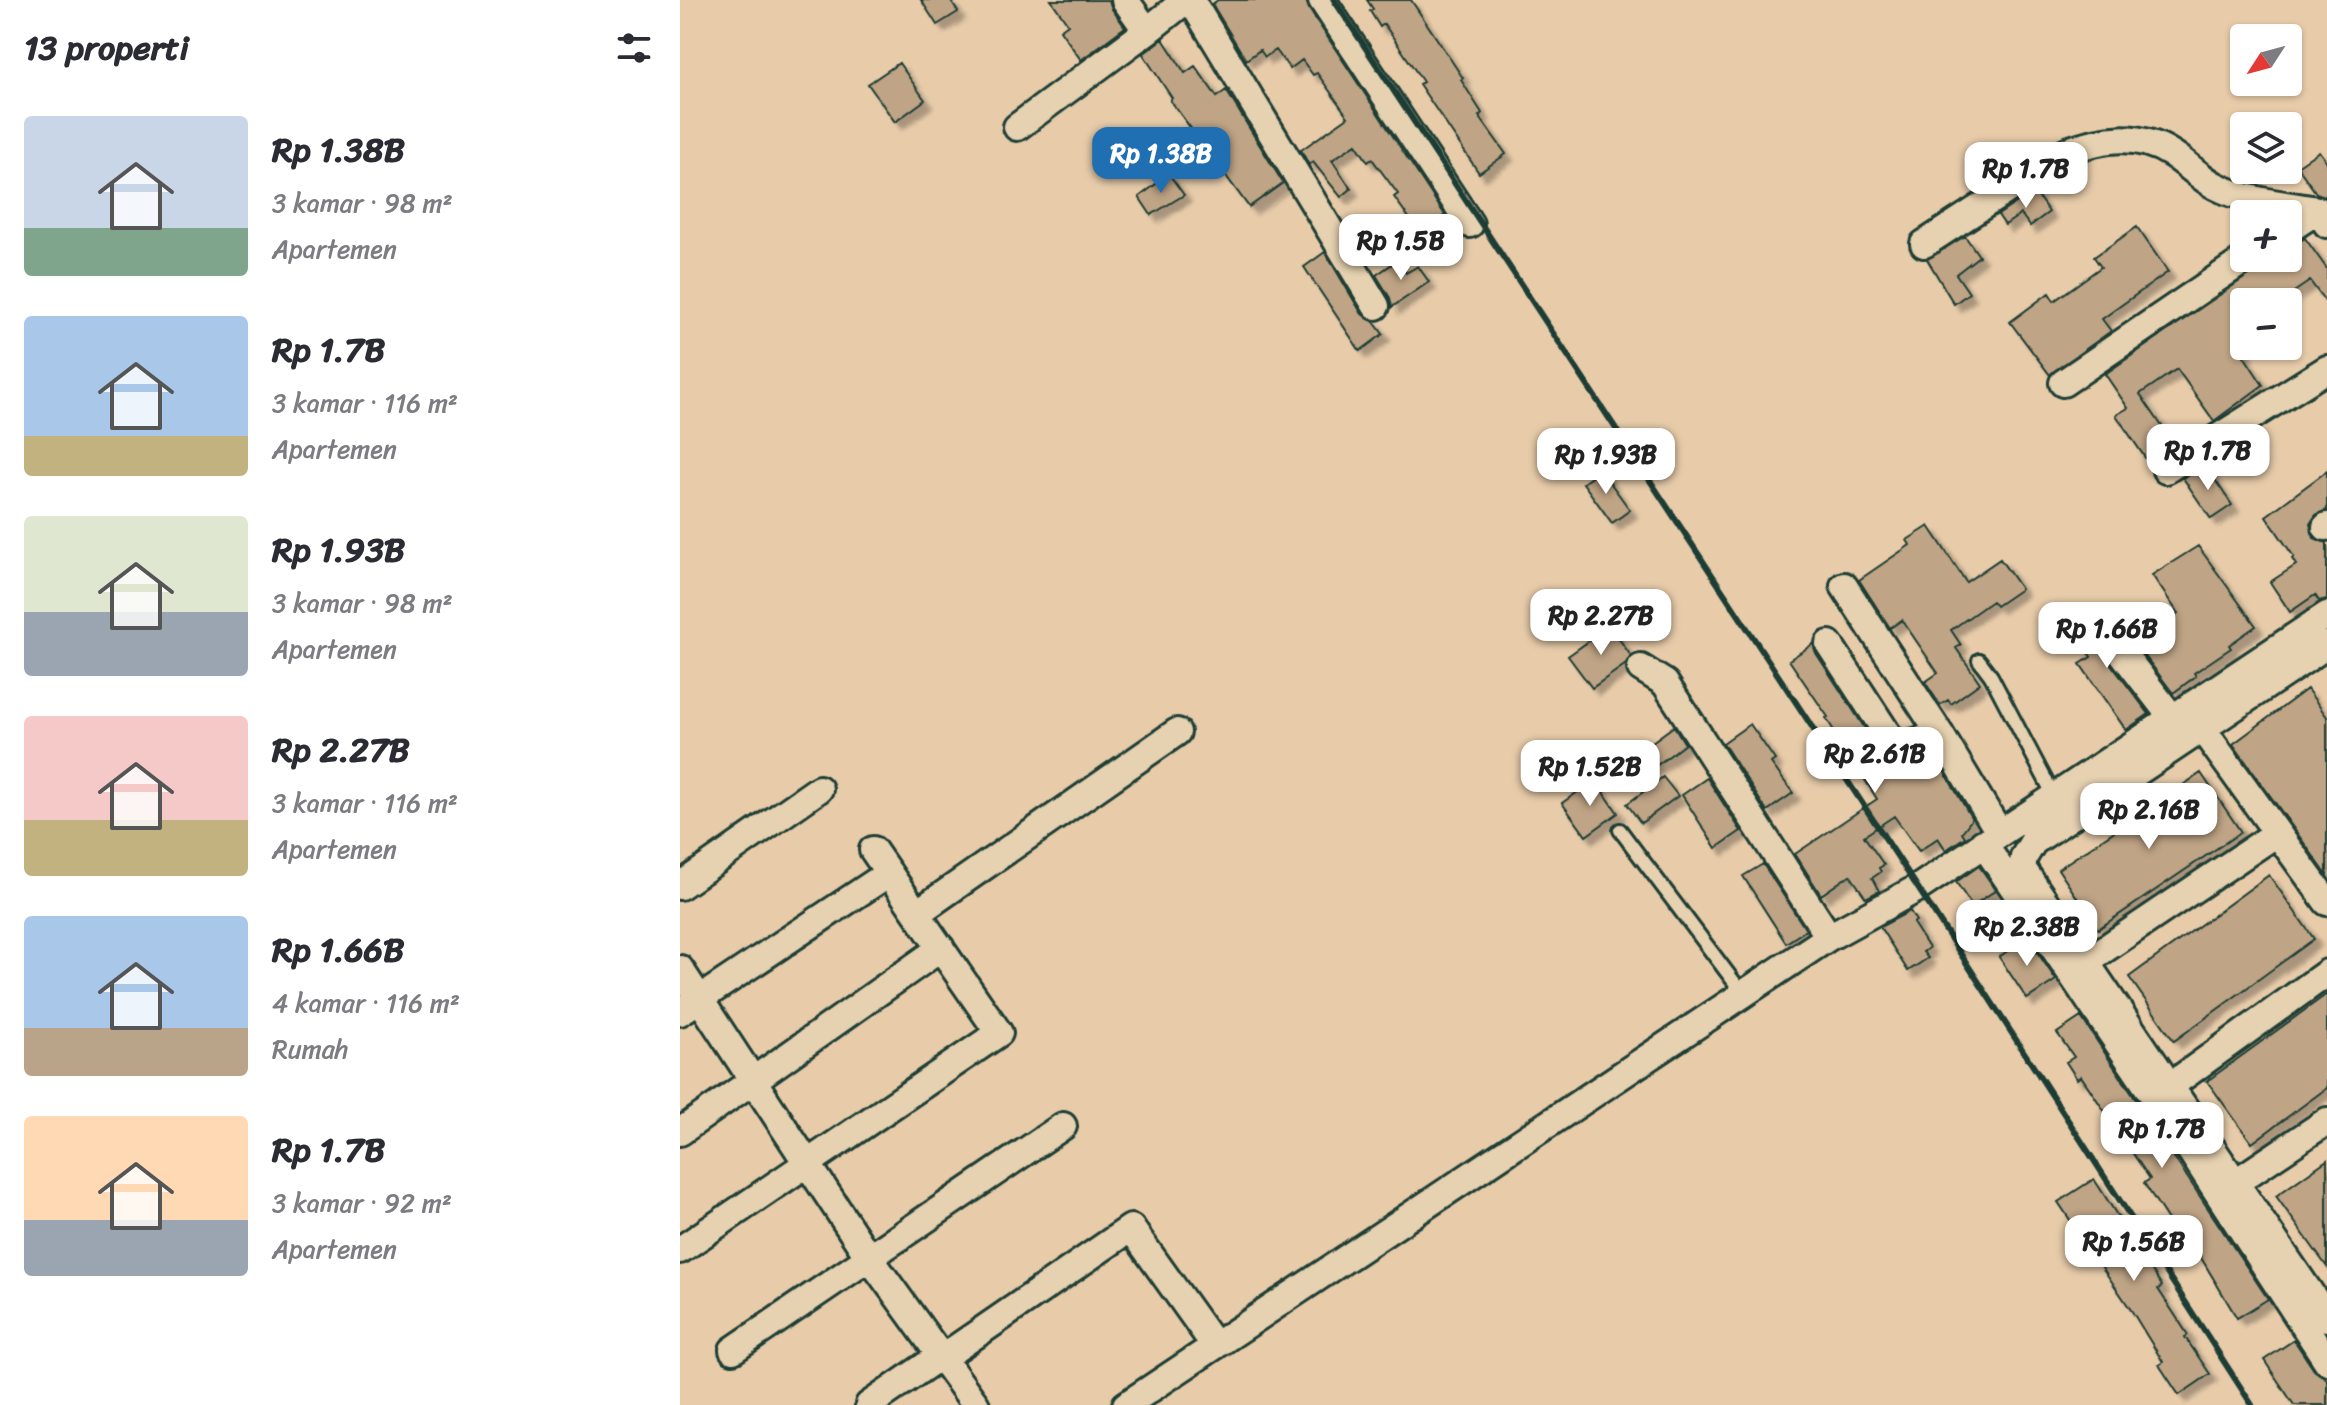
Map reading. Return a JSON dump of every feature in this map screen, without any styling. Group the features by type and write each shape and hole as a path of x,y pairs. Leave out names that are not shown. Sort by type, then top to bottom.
{"street":[{"path":"1125,0 1147,31"},
{"path":"1017,127 1189,0 1376,306"},
{"path":"1322,0 1470,224"},
{"path":"1924,244 2067,151 2118,138 2136,138 2155,144 2204,179 2241,196 2322,217"},
{"path":"2302,225 2322,217"},
{"path":"2063,383 2230,270"},
{"path":"2166,470 2327,369"},
{"path":"1844,586 1940,734 1991,838 2327,1361"},
{"path":"1126,1405 1829,937 1918,888 2327,615"},
{"path":"1829,644 1894,744 1903,746 1940,734"},
{"path":"2120,650 2173,719"},
{"path":"2324,654 2033,842 2022,862 2024,874 2324,1307"},
{"path":"1641,668 1665,683 1829,937"},
{"path":"2203,730 2327,902"},
{"path":"917,913 1177,732"},
{"path":"680,886 819,789"},
{"path":"2087,961 2277,833"},
{"path":"680,1250 999,1033 873,850"},
{"path":"690,1006 889,873"},
{"path":"680,1132 941,948"},
{"path":"680,969 690,1006 753,1080 869,1256 976,1405"},
{"path":"2170,1086 2327,973"},
{"path":"2236,1182 2327,1121"},
{"path":"733,1350 1063,1126"},
{"path":"869,1405 1131,1228 1215,1346"}],"lane":[{"path":"1979,660 1991,676 2054,796"},
{"path":"1620,830 1744,995"}],"building":[{"path":"921,0 950,0 958,12 937,25"},
{"path":"1051,0 1109,0 1125,27 1081,60 1060,30 1068,24"},
{"path":"1218,0 1306,0 1445,215 1420,233 1394,197 1398,194 1372,159 1368,162 1356,144 1332,160 1351,189 1341,197 1313,162 1309,165 1301,150 1348,117 1317,73 1313,75 1302,60 1290,69 1276,50 1265,57 1260,50 1246,60 1212,4"},
{"path":"1367,0 1411,0 1463,78 1461,80 1482,113 1479,116 1506,154 1479,173 1419,84 1423,82 1384,24 1380,27"},
{"path":"1163,39 1185,73 1195,66 1217,97 1226,90 1283,183 1249,207 1170,100 1172,98 1143,54"},
{"path":"899,63 925,100 895,122 868,84"},
{"path":"2319,151 2327,162 2327,197 2316,193 2302,173 2302,163"},
{"path":"1169,174 1184,195 1151,215 1139,197"},
{"path":"2034,191 2049,212 2030,226 2021,214 2005,225 1998,215"},
{"path":"2137,227 2168,272 2102,319 2111,331 2050,375 2010,322 2049,293 2054,301 2101,267 2094,257"},
{"path":"1965,236 1979,256 1956,274 1969,293 1954,304 1927,259"},
{"path":"2305,238 2327,269 2327,304 2310,281 2300,288 2230,288 2230,360 2247,360 2263,385 2214,421 2177,369 2140,394 2172,441 2146,459 2116,415 2128,408 2105,374 2253,272 2302,272 2302,240"},
{"path":"1325,252 1362,314 1374,322 1383,334 1360,351 1304,267"},
{"path":"1398,260 1406,273 1418,266 1429,282 1392,307 1376,275"},
{"path":"2205,465 2232,505 2211,519 2183,478"},
{"path":"1601,470 1630,510 1612,523 1583,483"},
{"path":"2327,471 2327,510 2316,515 2310,524 2314,538 2327,543 2327,599 2319,601 2315,595 2290,612 2270,582 2296,565 2292,559 2294,557 2266,516"},
{"path":"1929,526 1966,582 2000,559 2021,589 1996,606 1992,601 1951,630 1961,645 1956,648 1980,683 1951,704 1948,700 1940,705 1925,682 1938,673 1902,620 1890,628 1859,580 1910,545 1907,540"},
{"path":"2198,546 2256,626 2173,693 2135,643 2178,613 2152,575"},
{"path":"2096,608 2115,635 2105,645 2107,659 2149,714 2126,730 2080,664 2091,657 2070,626"},
{"path":"1610,626 1631,656 1626,664 1592,688 1568,656"},
{"path":"1813,644 1881,753 1891,760 1902,762 1908,770 1934,754 1972,819 1962,832 1965,837 1946,850 1938,838 1919,851 1894,816 1864,836 1884,865 1879,868 1881,872 1872,878 1879,891 1866,898 1850,875 1821,895 1795,854 1877,799 1828,717 1789,660"},
{"path":"2307,689 2327,717 2327,875 2233,744"},
{"path":"1750,724 1775,760 1771,763 1793,793 1767,811 1723,743"},
{"path":"1674,726 1685,744 1653,768 1640,751"},
{"path":"2201,773 2241,832 2098,929 2058,869"},
{"path":"1663,777 1678,796 1641,823 1627,804"},
{"path":"1707,778 1741,831 1716,848 1682,795"},
{"path":"1595,780 1618,813 1586,836 1562,803"},
{"path":"1763,864 1806,930 1786,943 1743,876"},
{"path":"1979,866 1996,890 1972,906 1956,882"},
{"path":"2269,875 2314,939 2174,1041 2129,977"},
{"path":"1910,911 1916,921 1913,923 1929,948 1923,952 1928,958 1908,971 1880,927"},
{"path":"2027,937 2056,980 2027,999 1999,957"},
{"path":"2327,994 2327,1088 2252,1143 2207,1081"},
{"path":"2081,1017 2268,1299 2237,1318 2179,1221 2172,1226 2144,1183 2150,1179 2081,1076 2077,1079 2066,1062 2074,1057 2057,1033"},
{"path":"2327,1160 2327,1267 2276,1196"},
{"path":"2094,1179 2162,1286 2158,1289 2210,1374 2179,1395 2159,1365 2163,1362 2133,1313 2058,1202"},
{"path":"2294,1340 2314,1370 2327,1379 2327,1405 2294,1405 2264,1360"}],"railway":[{"path":"1334,0 1918,888 2252,1405"}]}
